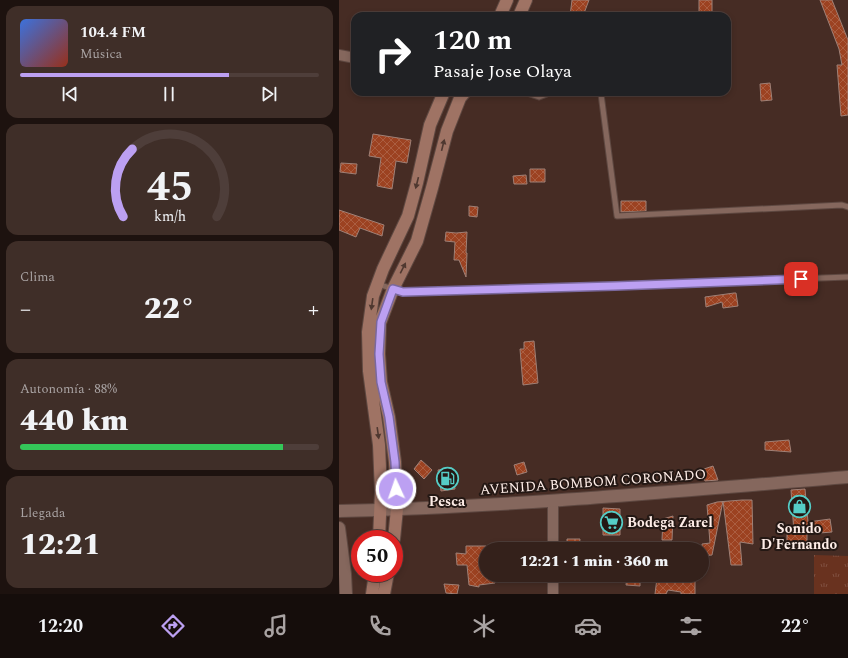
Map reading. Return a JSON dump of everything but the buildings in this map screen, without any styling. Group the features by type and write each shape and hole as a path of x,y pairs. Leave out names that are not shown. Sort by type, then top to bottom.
{"main road":[{"path":"502,12 507,0"},
{"path":"521,12 526,0"},
{"path":"380,530 381,492 379,445 369,371 368,332 373,296 383,269 408,216 430,125 442,96"},
{"path":"394,530 397,509 395,462 389,417 381,382 379,354 381,322 393,289 417,241 447,130 462,96"},
{"path":"372,594 374,582"},
{"path":"384,594 386,582"}],"street":[{"path":"339,55 351,57"},
{"name":"AVENIDA BOMBOM CORONADO","path":"339,511 553,501 848,477"},
{"path":"553,501 553,542"},
{"path":"339,528 346,594"},
{"path":"553,582 553,594"}],"lane":[{"path":"601,96 617,216 842,205 848,207"},
{"path":"377,284 403,292 848,277"}],"green space":[{"path":"814,555 848,556 848,594 814,594"}],"place":[{"name":"Pesca","path":"447,479"},
{"name":"Sonido D'Fernando","path":"799,506"},
{"name":"Bodega Zarel","path":"612,522"}],"route":[{"path":"396,489 395,462 389,417 381,382 379,354 381,322 393,289 403,292 801,279"}]}
